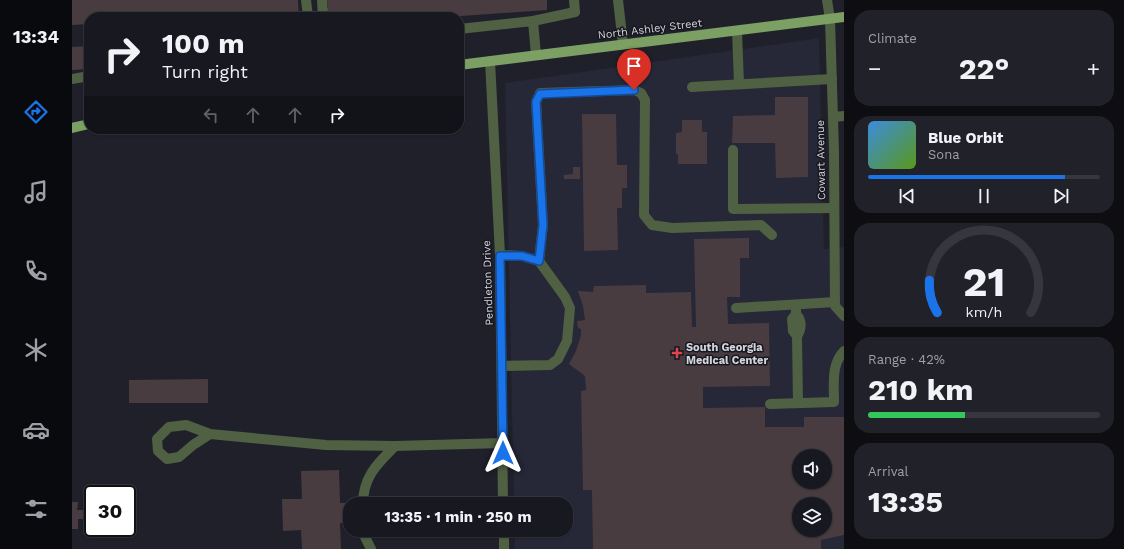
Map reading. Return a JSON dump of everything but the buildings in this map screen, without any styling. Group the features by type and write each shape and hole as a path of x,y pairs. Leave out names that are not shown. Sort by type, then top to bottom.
{"main road":[{"name":"North Ashley Street","path":"464,64 844,17"},
{"path":"72,128 84,125"}],"street":[{"path":"306,0 307,12"},
{"path":"322,0 323,12"},
{"path":"464,28 533,21 575,12 574,0"},
{"path":"618,0 623,44"},
{"name":"Cowart Avenue","path":"827,0 830,19 834,208 839,252 835,302"},
{"path":"533,21 536,55"},
{"path":"737,31 739,84"},
{"name":"Pendleton Drive","path":"490,61 500,256 503,497"},
{"path":"72,79 84,77"},
{"path":"692,87 832,79"},
{"path":"539,261 543,225 536,102 540,94 634,90 641,93 645,100 644,215 652,225 672,228 761,225 772,235"},
{"path":"833,117 844,116"},
{"path":"733,150 733,209 834,208"},
{"path":"500,256 522,256 539,261 565,297 570,308 567,341 558,359 550,365 502,366"},
{"path":"736,308 796,309 835,302 835,306 844,316"},
{"path":"796,309 800,318 801,330 797,336 798,403"},
{"path":"770,404 839,403 834,371 838,357 844,350"},
{"path":"210,434 193,445 179,457 168,459 158,451 157,439 169,426 186,425 210,434 326,445 395,446 503,442"},
{"path":"364,497 366,483 373,468 395,446"},
{"path":"365,537 371,549"},
{"path":"504,537 504,549"}],"shaded area":[{"name":"South Georgia Medical Center","path":"819,38 824,249 844,247 844,549 515,549 515,537 573,537 573,497 514,497 505,83"}],"place":[{"name":"South Georgia Medical Center","path":"677,353"}],"route":[{"path":"503,453 500,256 522,256 539,261 543,225 536,102 540,94 634,90"}]}
